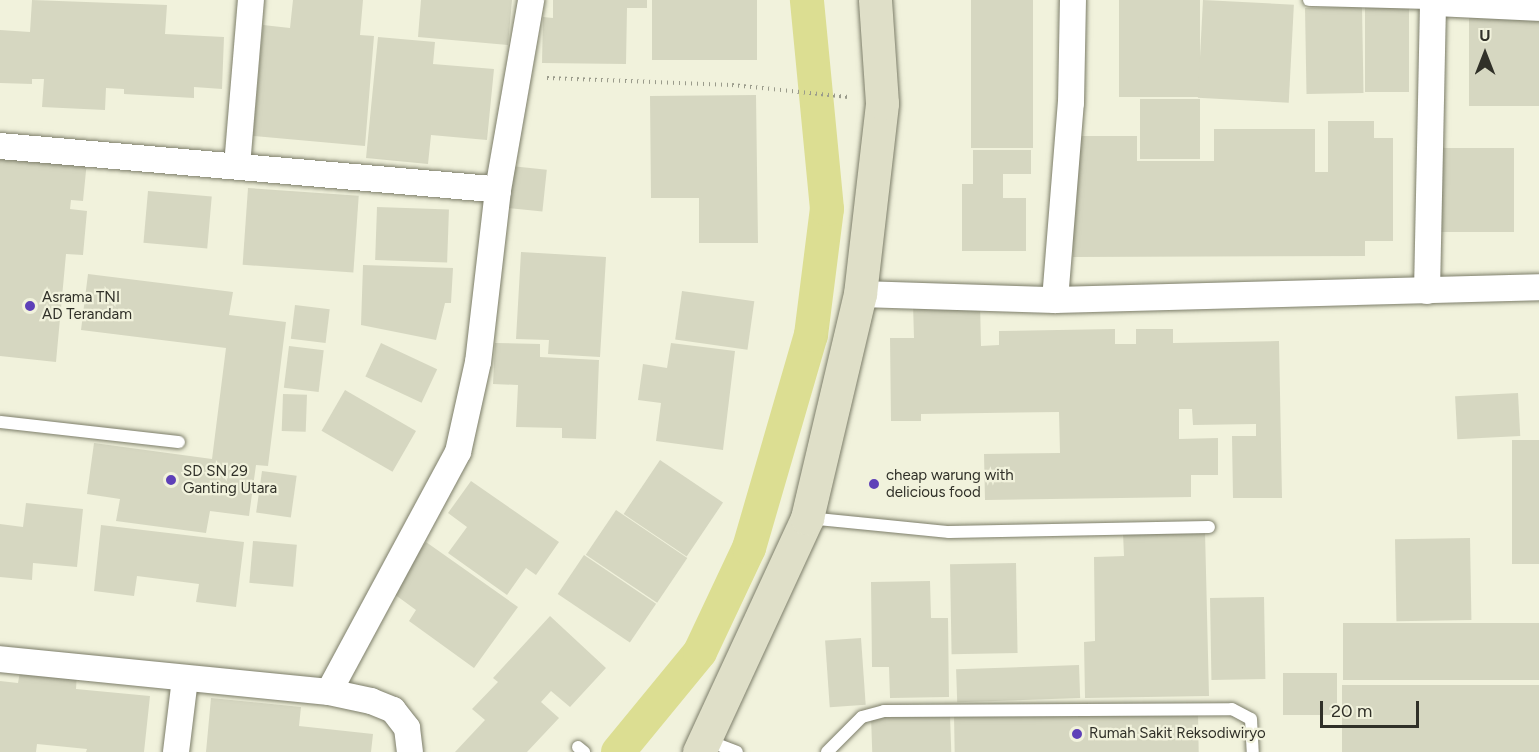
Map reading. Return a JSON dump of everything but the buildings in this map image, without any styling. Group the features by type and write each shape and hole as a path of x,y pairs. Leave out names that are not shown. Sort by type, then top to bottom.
{"main road":[{"path":"702,746 807,518 860,294 882,103 875,0"}],"street":[{"path":"237,166 251,0"},
{"path":"329,692 458,452 478,362 498,190 531,0"},
{"path":"1055,300 1071,103 1073,0"},
{"path":"1427,291 1433,3 1539,8"},
{"path":"0,146 498,190"},
{"path":"860,294 1055,300 1539,286"},
{"path":"0,659 329,692 371,701 393,711 407,728 410,752"},
{"path":"176,752 185,679"}],"lane":[{"path":"1309,0 1433,3"},
{"path":"0,422 179,442"},
{"path":"807,518 949,532 1209,527"},
{"path":"827,752 862,717 884,711 1220,709 1243,712 1251,719 1253,752"},
{"path":"702,746 737,752"}],"path":[{"path":"516,77 783,89 844,97"}],"waterway":[{"path":"618,752 700,652 749,548 811,335 827,209 807,0"}],"place":[{"name":"Asrama TNI AD Terandam","path":"30,306"},
{"name":"SD SN 29 Ganting Utara","path":"171,480"},
{"name":"cheap warung with delicious food","path":"874,484"},
{"name":"Rumah Sakit Reksodiwiryo","path":"1077,734"}]}
